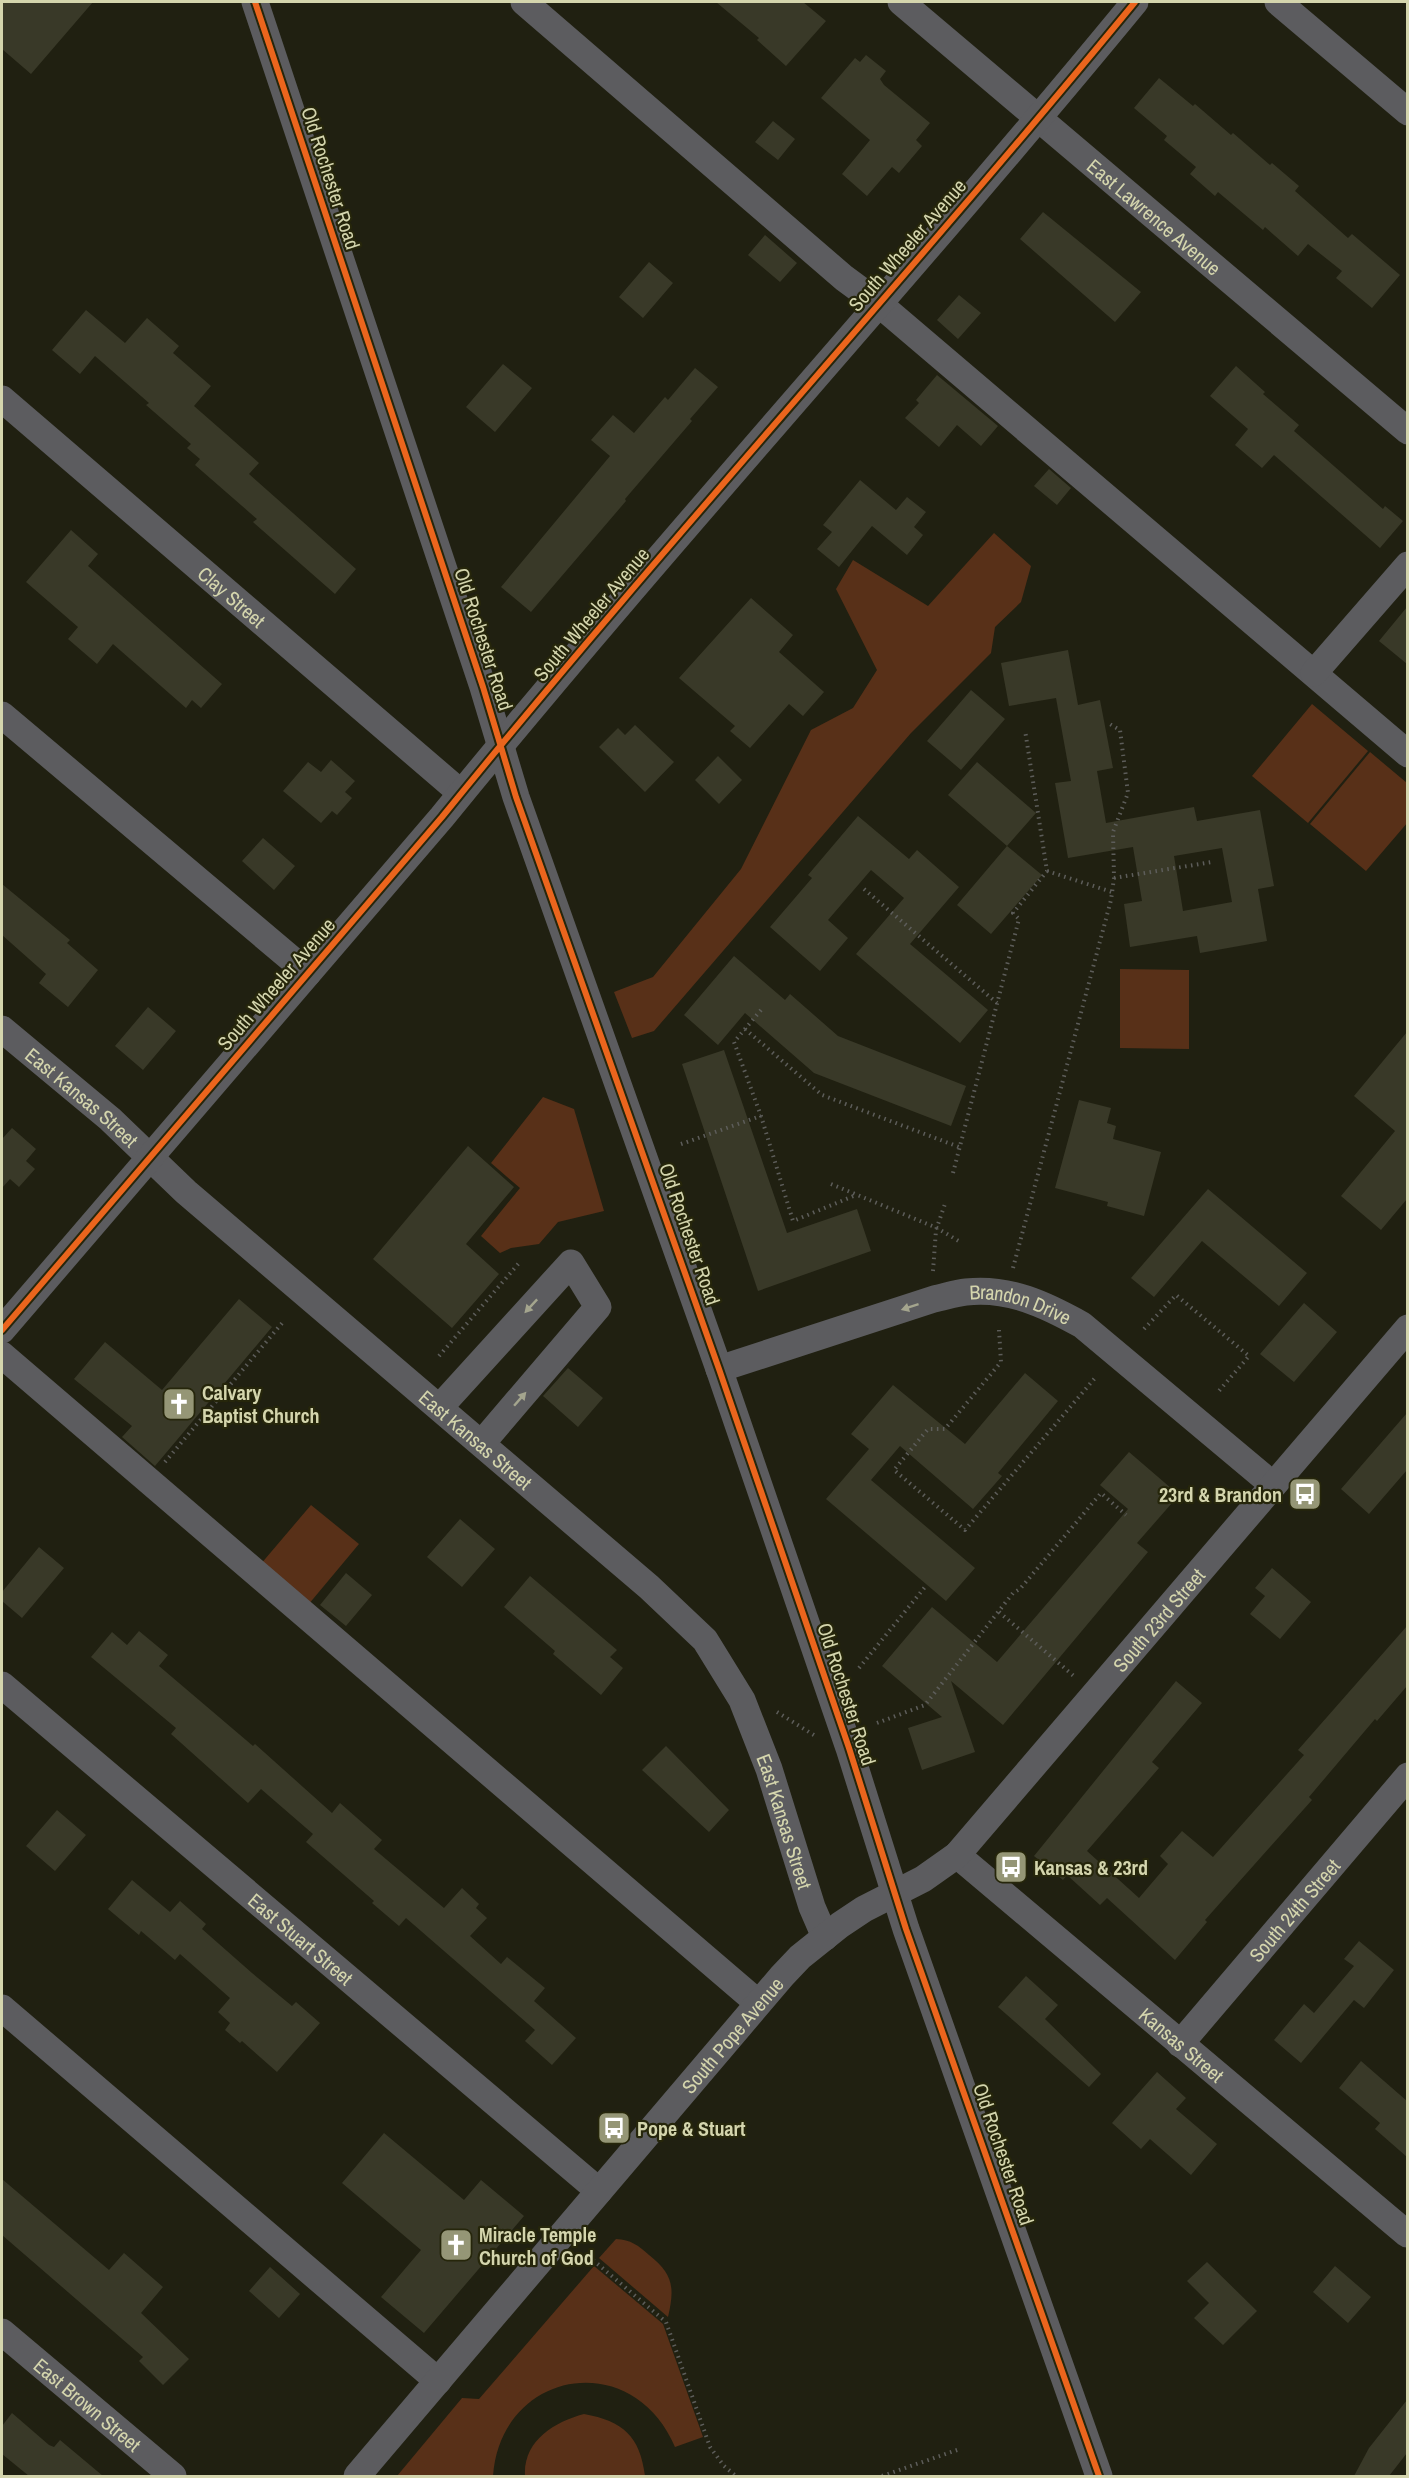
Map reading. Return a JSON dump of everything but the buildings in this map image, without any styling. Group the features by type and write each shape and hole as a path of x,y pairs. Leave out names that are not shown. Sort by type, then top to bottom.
{"street":[{"name":"Old Rochester Road","path":"255,2 501,743 516,797 719,1369 849,1748 895,1893 1099,2476"},
{"path":"524,2 844,278 878,303 1407,754"},
{"name":"East Lawrence Avenue","path":"901,2 1407,431"},
{"name":"South Wheeler Avenue","path":"2,1330 308,973 501,743 1039,118 1135,2"},
{"path":"1278,2 1407,112"},
{"name":"Clay Street","path":"2,399 461,792"},
{"path":"1314,673 1407,565"},
{"path":"2,715 308,973"},
{"name":"East Kansas Street","path":"2,1029 110,1119 186,1192 649,1587 705,1640 742,1700 769,1769 812,1907 825,1937"},
{"path":"440,1407 570,1263 598,1307 482,1443"},
{"name":"Brandon Drive","path":"719,1369 909,1307 966,1292 1015,1295 1051,1308 1082,1325 1273,1485"},
{"name":"South 23rd Street","path":"895,1893 923,1879 957,1855 1407,1328"},
{"path":"2,1356 758,2003"},
{"name":"East Stuart Street","path":"2,1685 599,2191"},
{"name":"South 24th Street","path":"1180,2044 1407,1776"},
{"name":"Kansas Street","path":"957,1855 1407,2234"},
{"name":"South Pope Avenue","path":"357,2476 758,2003 801,1957 825,1937 864,1909 895,1893"},
{"path":"2,2008 374,2337 438,2381"},
{"name":"East Brown Street","path":"2,2332 173,2476"}],"path":[{"path":"1012,1275 1112,892 1113,832 1128,793 1120,730 1108,723"},
{"path":"953,1173 1019,919 1013,912 1047,871 1025,730"},
{"path":"1114,878 1212,862"},
{"path":"1047,871 1112,892"},
{"path":"864,889 997,1003"},
{"path":"761,1010 734,1042 761,1116 793,1221 856,1195"},
{"path":"745,1029 822,1095 960,1147"},
{"path":"681,1144 761,1116"},
{"path":"831,1184 937,1228 962,1243"},
{"path":"933,1278 932,1261 937,1228 946,1201"},
{"path":"439,1356 519,1263"},
{"path":"1144,1329 1176,1295 1249,1356 1218,1392"},
{"path":"162,1466 283,1322"},
{"path":"999,1330 1001,1362 945,1429 928,1429 894,1470 965,1530 1095,1378"},
{"path":"877,1724 926,1706 999,1612 1101,1493 1126,1515"},
{"path":"859,1668 925,1587"},
{"path":"999,1612 1080,1681"},
{"path":"776,1712 826,1743"},
{"path":"593,2260 666,2322 710,2447 724,2466 736,2476"},
{"path":"882,2476 960,2449"}],"shaded area":[{"path":"994,533 1031,566 1021,602 995,627 991,653 911,733 654,1031 632,1038 614,992 653,977 741,869 811,730 853,708 877,670 836,589 853,560 928,606"},
{"path":"1312,704 1368,751 1308,823 1252,776"},
{"path":"1370,752 1407,783 1408,822 1366,871 1310,824"},
{"path":"1120,969 1189,970 1189,1049 1120,1048"},
{"path":"543,1097 574,1109 604,1211 558,1222 539,1244 511,1248 500,1253 481,1236 520,1188 491,1163"},
{"path":"311,1505 359,1544 308,1605 260,1565"},
{"path":"616,2239 638,2246 663,2268 671,2289 668,2317 599,2258"},
{"path":"594,2266 663,2324 703,2437 675,2447 655,2415 630,2394 601,2384 571,2384 543,2393 519,2412 501,2440 493,2476 397,2476 462,2398 479,2399"},
{"path":"584,2414 609,2421 627,2433 639,2450 645,2476 525,2476 529,2453 542,2435 562,2422"}],"cycle path":[{"path":"255,2 483,687 516,797 719,1369 849,1748 906,1929 1099,2476"},
{"path":"2,1330 442,817 613,611 1050,105 1135,2"}],"place":[{"name":"Calvary Baptist Church","path":"179,1404"},
{"name":"23rd & Brandon","path":"1305,1494"},
{"name":"Kansas & 23rd","path":"1011,1867"},
{"name":"Pope & Stuart","path":"614,2128"},
{"name":"Miracle Temple Church of God","path":"456,2245"}]}
